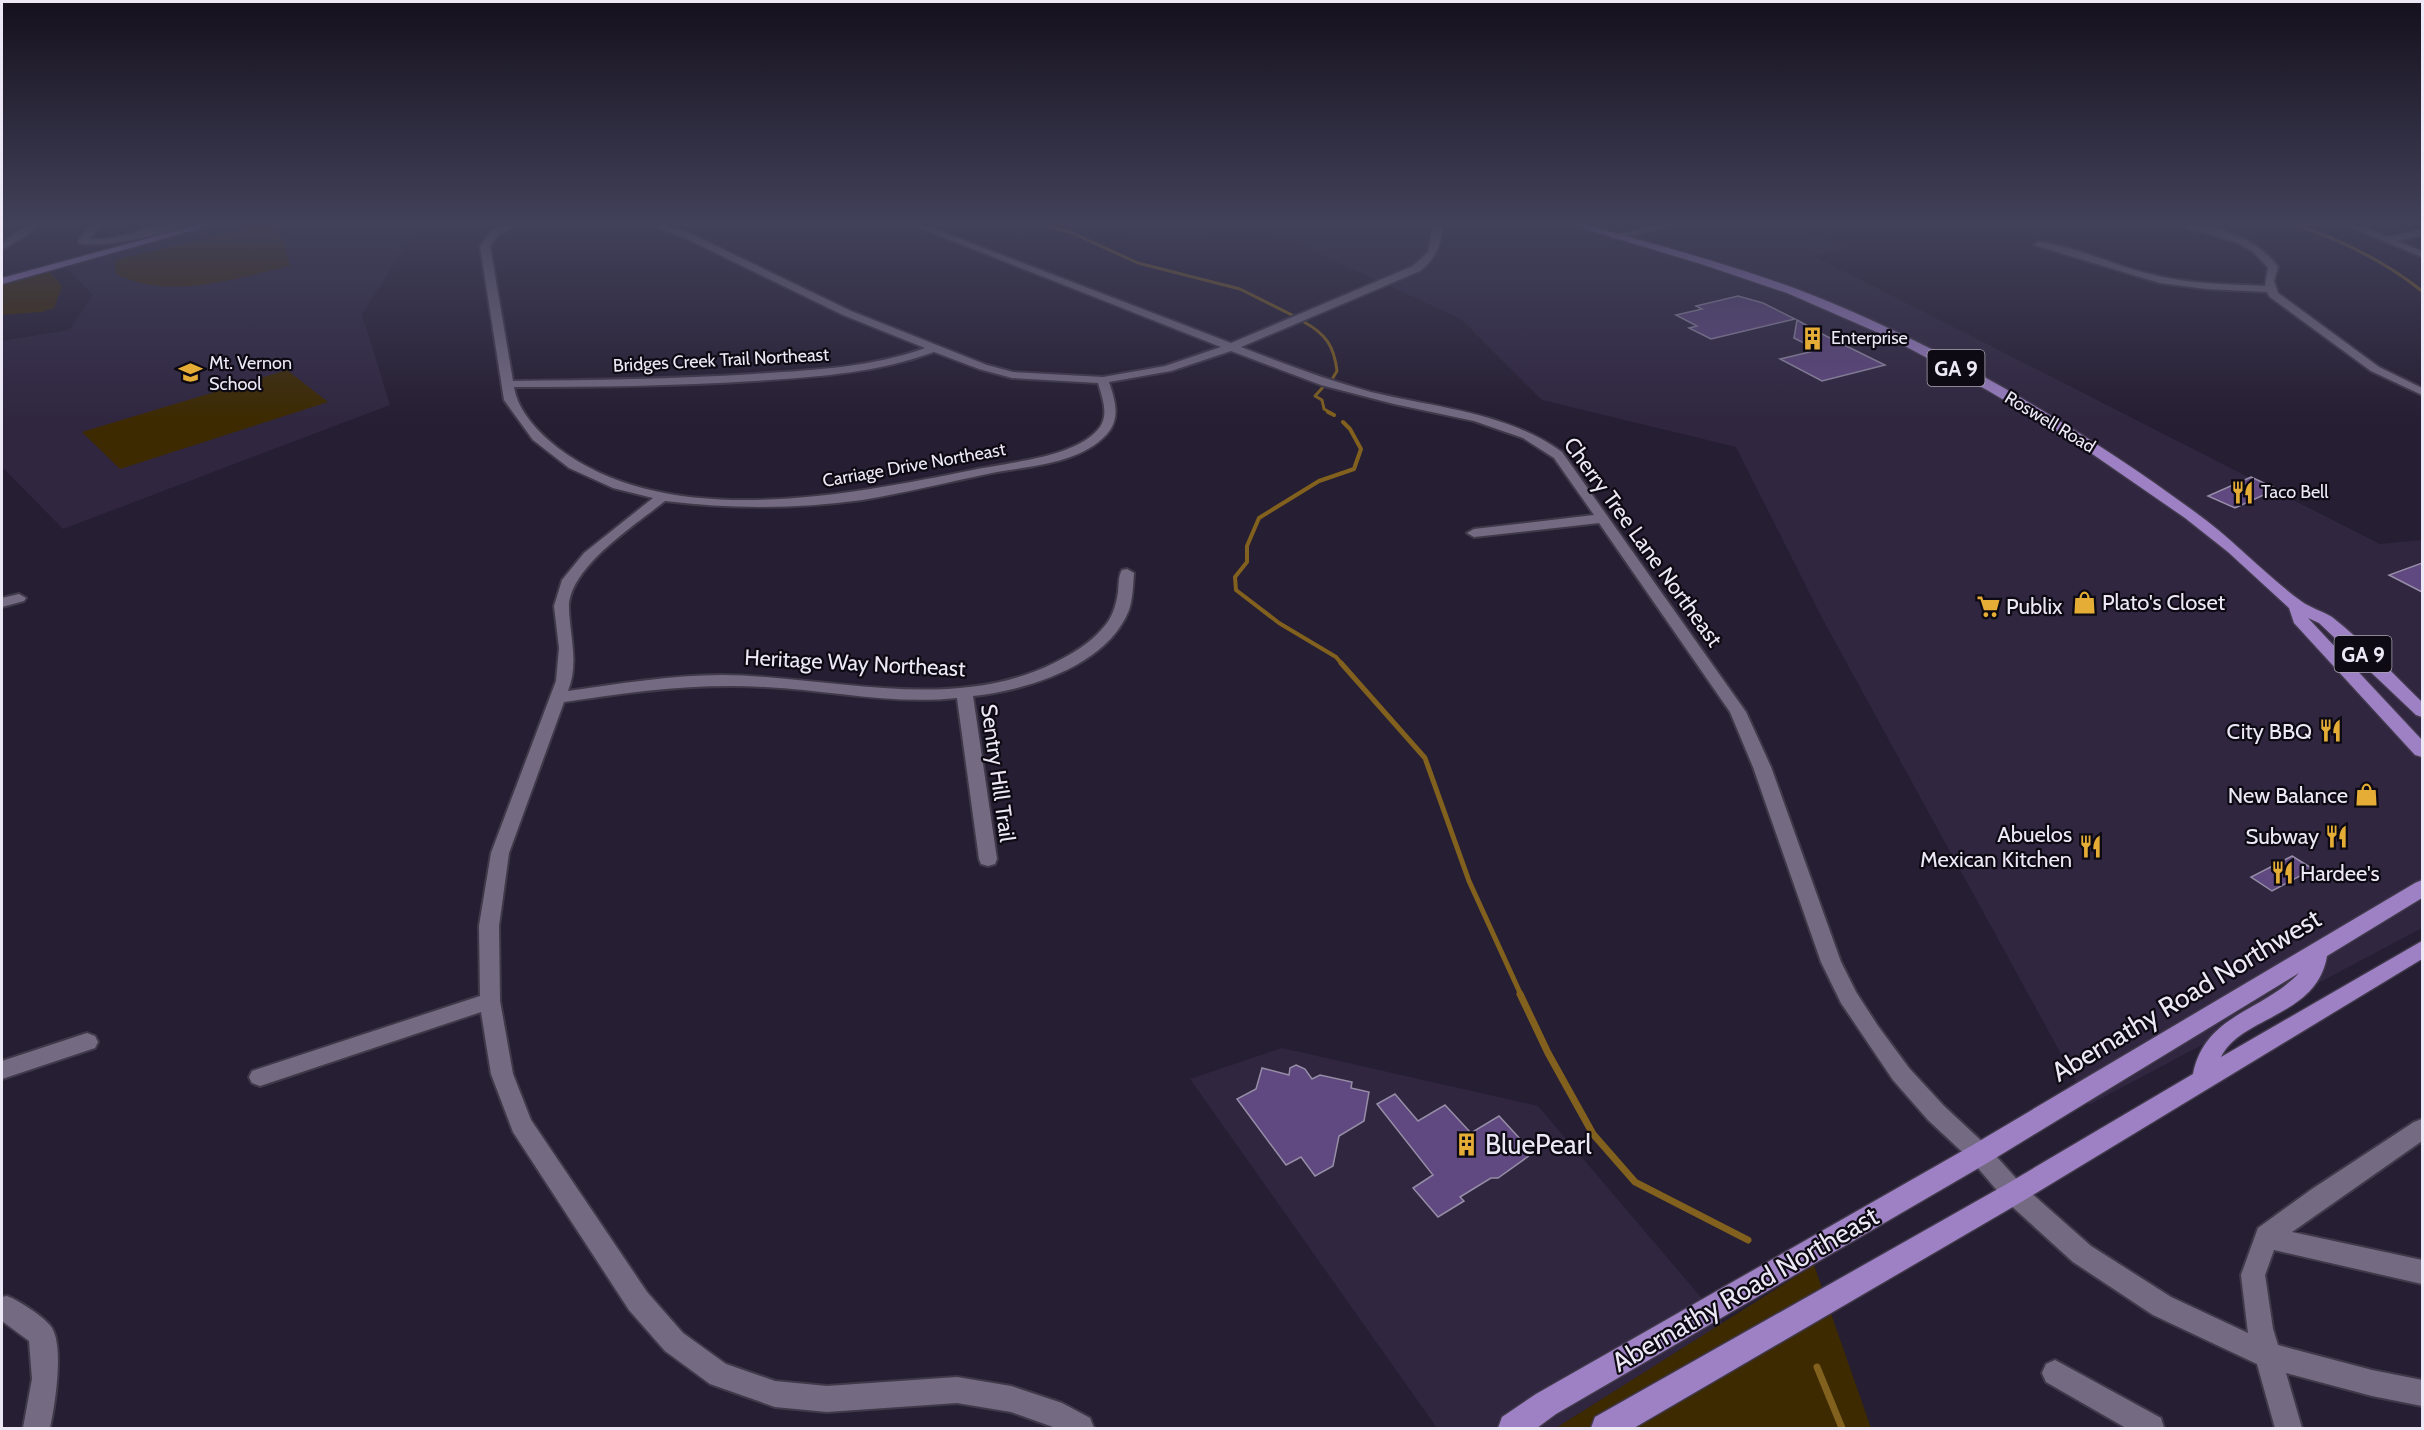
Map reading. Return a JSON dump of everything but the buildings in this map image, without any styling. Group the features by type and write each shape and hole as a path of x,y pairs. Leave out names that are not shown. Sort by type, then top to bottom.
{"main road":[{"name":"Roswell Road","path":"1784,289 1892,335 1983,382 2080,439 2147,484 2233,549 2297,606 2325,620 2422,711"},
{"name":"Roswell Road","path":"2297,606 2300,620 2422,751"},
{"name":"Abernathy Road Northwest","path":"1980,1154 2422,888"},
{"path":"1606,1428 2014,1193 2422,949"},
{"path":"2204,1080 2209,1057 2221,1038 2298,988 2314,966 2317,951"},
{"name":"Abernathy Road Northeast","path":"1513,1428 1546,1404 1597,1374 1980,1154"}],"street":[{"name":"Carriage Drive Northeast","path":"492,289 510,400 516,413 542,444 555,455 601,480 663,496 744,503 831,500 895,490 1059,455 1090,442 1108,425 1112,411 1103,380"},
{"path":"797,289 847,313 984,367 1012,375 1054,380 1103,380 1167,369 1232,346 1372,289"},
{"name":"Cherry Tree Lane Northeast","path":"1083,289 1342,388 1495,423 1544,443 1558,455 1604,518 1738,712 1762,767 1831,962 1848,997 1901,1074 1936,1113 1980,1154 2014,1193 2082,1254 2152,1300 2266,1354 2372,1383 2422,1393"},
{"path":"2266,289 2269,289 2286,305 2375,369 2422,392"},
{"name":"Bridges Creek Trail Northeast","path":"507,384 667,383 836,372 890,363 934,348"},
{"path":"663,496 589,556 569,580 561,606 567,664 557,698 510,821 500,854 489,926 490,1001 502,1074 521,1125 638,1301 674,1342 719,1375 774,1394 827,1399 957,1390 1011,1399 1062,1418 1080,1428"},
{"path":"1474,533 1604,518"},
{"name":"Heritage Way Northeast","path":"557,698 656,684 721,680 923,694 964,693 999,688 1034,678 1065,665 1090,649 1108,633 1120,614 1127,573"},
{"path":"2,603 19,598"},
{"name":"Sentry Hill Trail","path":"964,693 988,859"},
{"path":"260,1077 490,1001"},
{"path":"2,1070 87,1042"},
{"path":"2288,1428 2260,1329 2253,1275 2266,1236 2320,1197 2422,1130"},
{"path":"2266,1236 2422,1272"},
{"path":"2,1309 7,1308 42,1335 45,1379 37,1428"},
{"path":"2055,1372 2151,1428"}],"shaded area":[{"path":"2,289 61,289 54,308 42,312 2,315"},
{"name":"Mt. Vernon School","path":"87,289 378,289 362,314 390,405 63,529 2,467 2,341 69,330 93,295"},
{"path":"1395,289 1878,289 2380,544 2422,540 2422,928 2089,1105 1822,618 1736,447 1542,400 1461,319"},
{"path":"287,370 328,402 120,469 82,432"},
{"path":"1282,1048 1538,1106 1723,1323 1556,1428 1437,1428 1190,1079"},
{"path":"1814,1265 1871,1428 1556,1428"}],"waterway":[{"path":"1239,289 1294,316"},
{"path":"1304,322 1323,336 1334,354 1337,371 1331,381"},
{"path":"1324,386 1315,396 1322,400 1324,409 1331,413"},
{"path":"1328,412 1334,415"},
{"path":"1342,664 1336,657 1279,623 1236,590 1235,577 1247,562 1247,546 1259,518 1319,481 1354,469 1361,449 1350,429 1343,422"},
{"path":"1341,663 1425,758 1469,881 1521,995"},
{"path":"1520,994 1548,1053 1593,1134 1635,1182 1748,1240"},
{"path":"1817,1367 1842,1428"}],"place":[{"name":"Enterprise","path":"1813,338"},
{"name":"Mt. Vernon School","path":"191,373"},
{"name":"Taco Bell","path":"2243,492"},
{"name":"Plato's Closet","path":"2084,602"},
{"name":"Publix","path":"1988,606"},
{"name":"City BBQ","path":"2330,731"},
{"name":"New Balance","path":"2366,795"},
{"name":"Subway","path":"2337,836"},
{"name":"Abuelos Mexican Kitchen","path":"2090,847"},
{"name":"Hardee's","path":"2282,873"},
{"name":"BluePearl","path":"1467,1144"}]}
